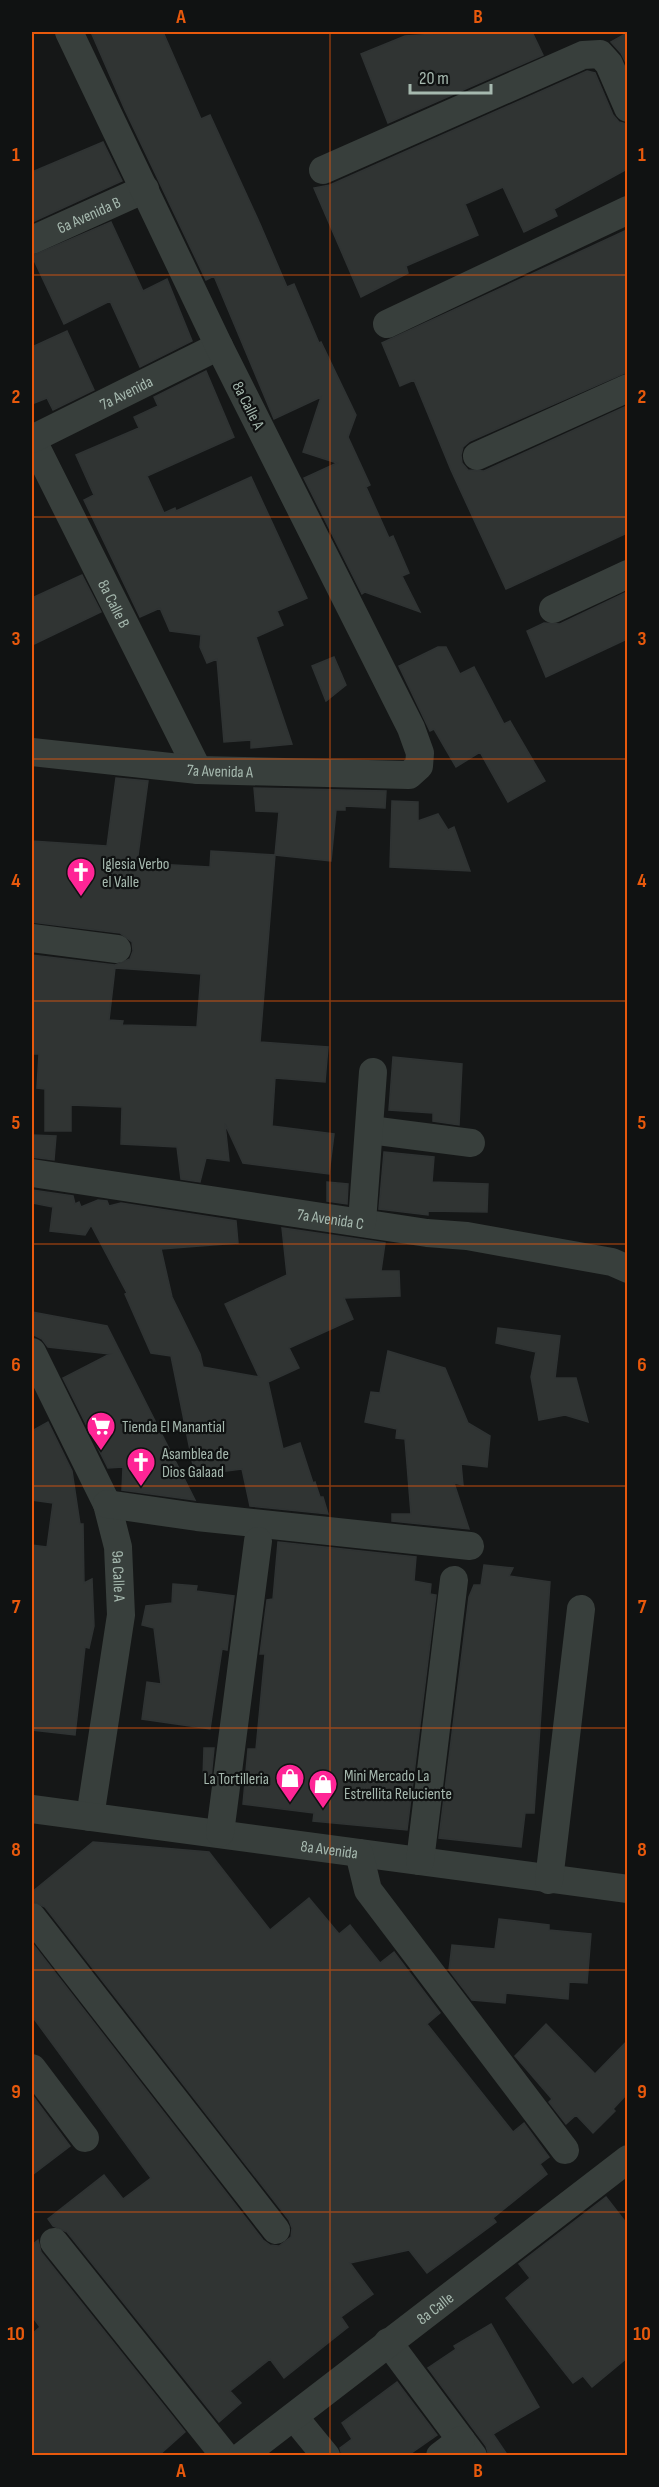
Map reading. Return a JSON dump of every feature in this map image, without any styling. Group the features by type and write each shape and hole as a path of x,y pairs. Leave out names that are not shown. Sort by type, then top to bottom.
{"street":[{"name":"8a Calle A","path":"69,32 219,346 411,728 420,753 419,766 409,775"},
{"path":"323,170 583,55 600,54 609,64 627,108"},
{"name":"6a Avenida B","path":"32,240 145,189"},
{"path":"387,324 627,210"},
{"name":"7a Avenida","path":"32,439 219,346"},
{"path":"477,456 627,388"},
{"name":"8a Calle B","path":"32,439 198,770"},
{"path":"553,609 627,574"},
{"name":"7a Avenida A","path":"32,752 198,770 409,775"},
{"path":"32,938 117,949"},
{"path":"362,1222 373,1072"},
{"path":"370,1130 471,1143"},
{"name":"7a Avenida C","path":"32,1173 427,1233 467,1236 612,1262 627,1269"},
{"name":"9a Calle A","path":"32,1352 107,1504 118,1547 121,1615 90,1817"},
{"path":"107,1504 197,1517 470,1546"},
{"path":"220,1833 258,1541"},
{"path":"420,1861 454,1580"},
{"path":"549,1880 581,1609"},
{"name":"8a Avenida","path":"32,1809 627,1889"},
{"path":"358,1853 368,1890 565,2150"},
{"path":"32,1917 276,2230"},
{"path":"32,2068 85,2138"},
{"name":"8a Calle","path":"242,2456 627,2159"},
{"path":"54,2242 225,2456"},
{"path":"388,2342 458,2450"},
{"path":"294,2416 326,2456"}],"building":[{"path":"91,32 163,32 201,119 210,115 287,287 294,284 319,343 321,342 356,415 348,437 370,485 366,487 389,538 393,536 409,573 402,576 420,612 365,592 362,594 304,478 337,463 303,452 321,397 274,419 214,276 206,280 125,110"},
{"path":"467,32 532,32 543,55 388,123 361,54 405,36"},
{"path":"627,33 627,65 621,53 611,42"},
{"path":"587,71 595,73 613,115 619,122 627,124 627,169 554,209 557,216 524,232 503,187 465,204 478,235 406,266 408,273 361,297 314,188 330,185"},
{"path":"103,142 122,181 32,222 32,172"},
{"path":"111,222 143,291 167,279 192,341 140,367 110,301 64,324 32,256"},
{"path":"627,230 627,372 470,441 463,447 461,455 462,463 468,470 484,471 627,406 627,533 506,589 451,470 414,380 400,386 382,343"},
{"path":"67,331 94,390 53,410 47,398 32,404 32,347"},
{"path":"206,371 234,437 147,476 164,513 175,508 176,511 251,477 307,598 277,611 283,625 256,637 292,744 251,748 251,740 224,742 217,659 207,663 200,647 201,635 170,631 160,608 140,617 84,500 94,495 76,455 139,428 134,417 158,406 154,397"},
{"path":"82,575 101,612 32,645 32,598"},
{"path":"627,592 627,639 546,677 527,631 544,623 560,624"},
{"path":"438,647 446,647 460,674 474,667 504,724 510,721 545,781 508,802 480,752 456,767 434,729 430,731 399,666"},
{"path":"334,657 346,685 326,701 312,666"},
{"path":"116,778 148,781 137,863 210,867 211,851 275,855 260,1042 328,1047 325,1082 275,1078 272,1126 334,1134 329,1174 243,1163 225,1124 229,1161 206,1158 200,1182 181,1179 177,1147 121,1144 122,1107 71,1105 71,1131 45,1131 45,1089 37,1088 39,1054 32,1054 32,955 115,965 130,959 133,951 132,942 120,933 32,922 32,841 107,846","holes":["115,968 201,974 197,1027 122,1025 123,1021 109,1020"]},
{"path":"254,788 386,791 385,808 345,806 345,810 336,810 331,861 275,855 279,812 256,811"},
{"path":"392,801 418,802 418,821 438,814 448,830 454,827 470,871 390,867"},
{"path":"393,1057 462,1064 459,1125 433,1121 433,1113 389,1110"},
{"path":"32,1135 56,1136 54,1160 32,1157"},
{"path":"384,1152 434,1157 432,1182 488,1184 487,1212 428,1211 428,1215 379,1209"},
{"path":"327,1182 348,1184 347,1204 327,1201"},
{"path":"32,1190 73,1196 75,1204 79,1202 81,1207 98,1200 107,1201 109,1206 121,1203 236,1221 238,1243 161,1249 172,1297 200,1354 203,1367 259,1377 225,1304 287,1275 282,1228 385,1243 381,1271 399,1271 400,1296 344,1298 353,1319 289,1348 299,1368 268,1382 283,1449 300,1443 313,1483 315,1482 320,1497 323,1497 328,1514 250,1506 242,1469 195,1475 171,1356 151,1353 125,1294 127,1293 91,1225 85,1235 50,1231 53,1207 32,1203"},
{"path":"32,1312 107,1326 195,1500 122,1490 123,1467 108,1468 63,1378 110,1354 48,1347 42,1339 32,1334"},
{"path":"498,1328 560,1336 555,1378 576,1378 588,1422 565,1415 539,1420 531,1377 536,1352 496,1343"},
{"path":"388,1351 445,1368 468,1423 490,1436 487,1467 461,1464 463,1485 454,1483 469,1529 392,1521 392,1514 411,1514 405,1439 396,1438 397,1429 365,1422 371,1392 380,1393"},
{"path":"48,1422 72,1471 80,1524 83,1524 84,1583 92,1579 94,1626 89,1648 85,1647 75,1735 32,1730 32,1545 47,1547 53,1503 32,1500 32,1431"},
{"path":"278,1542 416,1557 414,1581 431,1584 430,1594 436,1595 407,1830 313,1821 314,1813 243,1804 248,1749 256,1749 265,1654 260,1654 267,1600 273,1599"},
{"path":"484,1565 513,1568 509,1576 550,1582 534,1813 525,1813 521,1847 439,1838 469,1597 474,1585 481,1585"},
{"path":"173,1584 197,1586 196,1591 234,1596 227,1650 222,1649 210,1729 142,1719 147,1682 161,1684 154,1628 142,1625 146,1606 172,1603"},
{"path":"204,1748 214,1748 211,1778 203,1778"},
{"path":"93,1842 209,1852 270,1930 309,1898 339,1934 350,1925 380,1963 394,1952 440,2013 427,2024 513,2132 524,2123 549,2157 540,2164 547,2174 493,2218 496,2222 427,2273 409,2250 350,2263 373,2294 341,2317 348,2327 284,2378 270,2359 230,2391 241,2403 219,2422 67,2232 53,2226 48,2219 104,2175 123,2199 151,2178 32,2016 32,1943 263,2240 270,2245 279,2246 291,2237 292,2228 289,2220 45,1907 32,1901 32,1892"},
{"path":"499,1919 549,1925 549,1930 591,1934 587,1983 569,1982 568,1999 506,1993 505,2003 472,2000 449,1970 452,1945 495,1949"},
{"path":"546,2024 595,2074 627,2041 627,2094 613,2109 615,2111 593,2133 576,2115 566,2124 549,2102 552,2099 515,2056"},
{"path":"32,2095 70,2146 32,2175"},
{"path":"606,2197 627,2224 627,2358 592,2387 583,2376 573,2383 506,2298 530,2278 519,2264"},
{"path":"38,2240 41,2252 185,2432 158,2456 32,2456 32,2334 40,2327 32,2316 32,2245"},
{"path":"491,2324 539,2407 493,2434 508,2456 489,2456 486,2446 428,2368 456,2349 454,2346"},
{"path":"397,2382 437,2435 407,2456 342,2456 340,2448 352,2439 342,2423"}],"place":[{"name":"Iglesia Verbo el Valle","path":"81,898"},
{"name":"Tienda El Manantial","path":"101,1452"},
{"name":"Asamblea de Dios Galaad","path":"141,1488"},
{"name":"La Tortilleria","path":"290,1804"},
{"name":"Mini Mercado La Estrellita Reluciente","path":"323,1810"}]}
